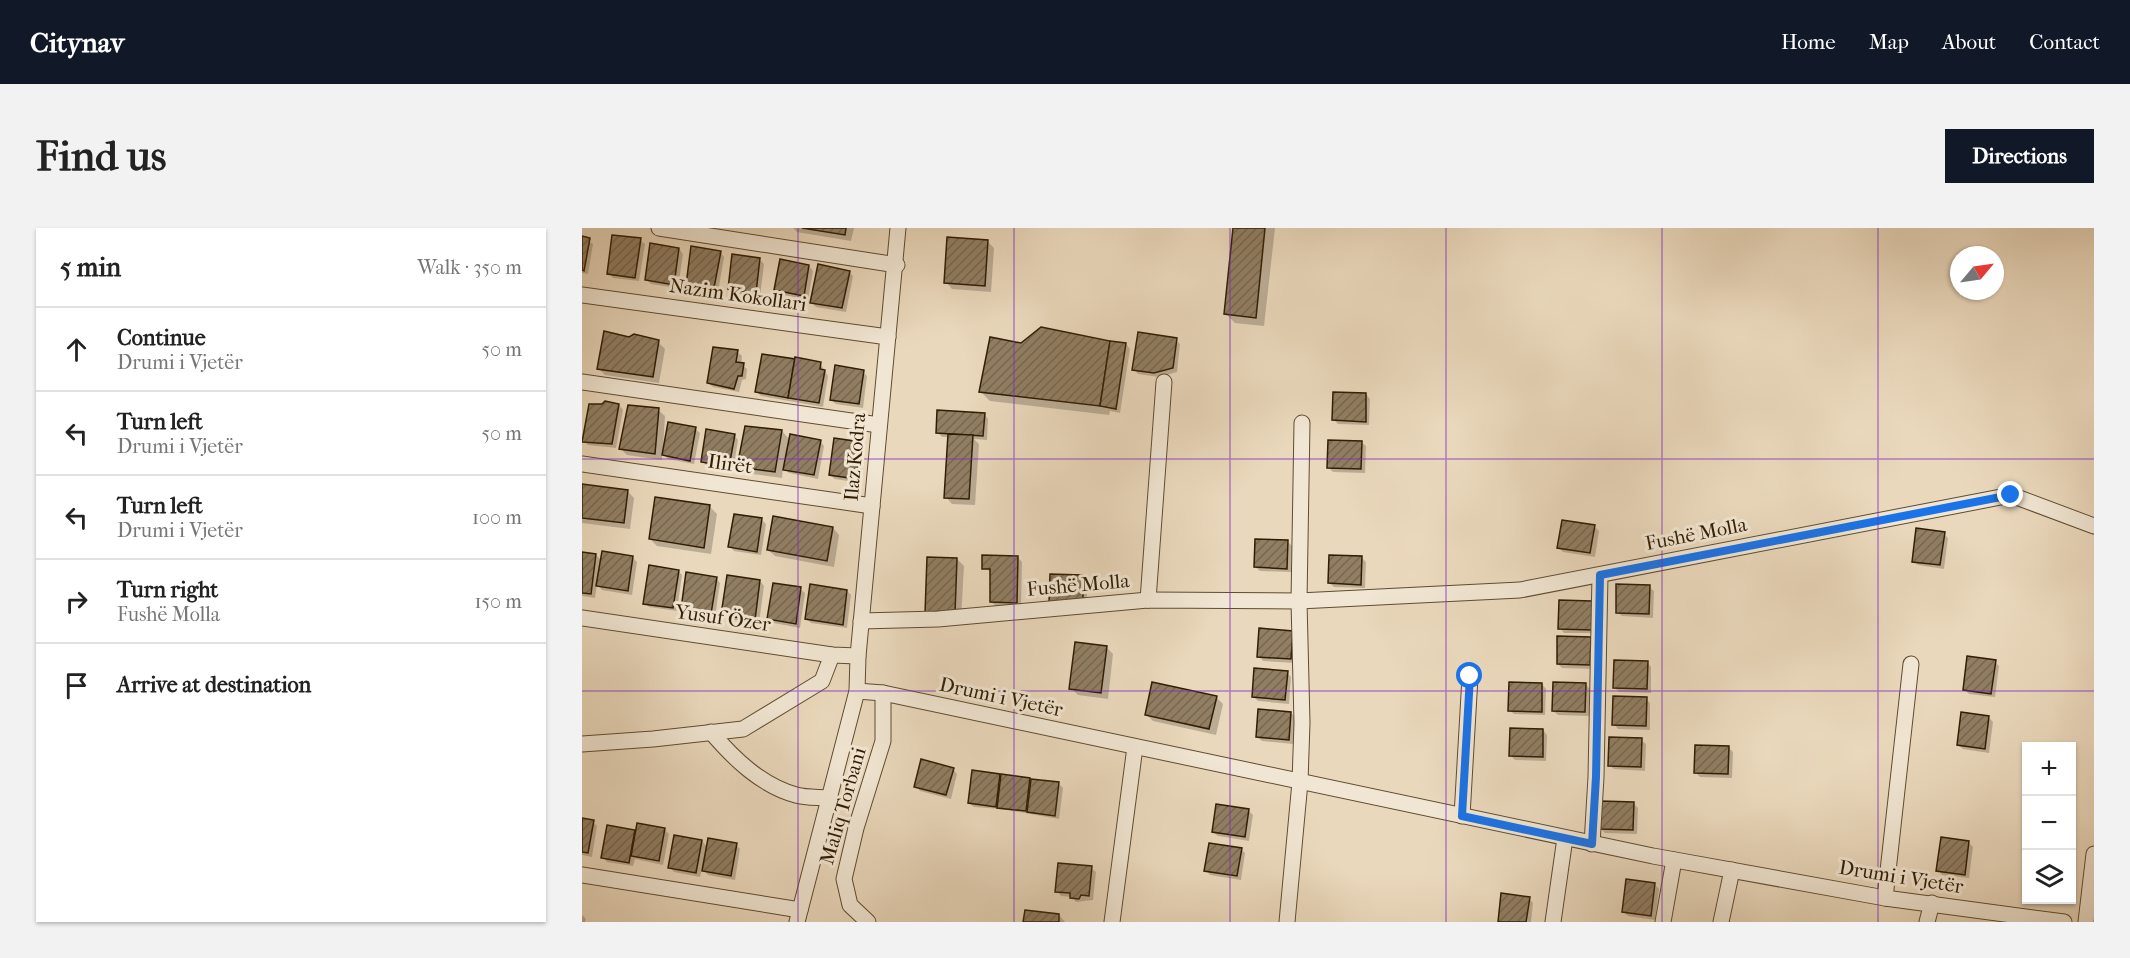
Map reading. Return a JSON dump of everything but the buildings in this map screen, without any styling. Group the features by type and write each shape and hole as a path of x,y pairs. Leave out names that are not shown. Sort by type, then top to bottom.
{"street":[{"path":"659,228 897,265"},
{"name":"Ilaz Kodra","path":"798,916 857,691 858,656 879,426 897,265 898,228"},
{"name":"Nazim Kokollari","path":"582,295 888,337"},
{"path":"582,382 879,426"},
{"path":"1148,600 1164,382"},
{"path":"1287,922 1300,782 1302,723 1299,601 1302,423"},
{"name":"Ilirët","path":"582,464 872,506"},
{"name":"Fushë Molla","path":"861,621 938,619 1148,600 1299,601 1520,590 2011,495 2094,526"},
{"path":"1592,844 1596,777 1600,575"},
{"name":"Yusuf Özer","path":"582,618 832,655 858,656"},
{"path":"582,744 743,729 822,681 832,655"},
{"path":"1885,898 1911,664"},
{"path":"1462,816 1470,676"},
{"name":"Drumi i Vjetër","path":"857,691 884,693 1674,860 1885,898 2064,922"},
{"name":"Maliq Torbani","path":"868,922 850,905 844,879 856,828 883,741 884,693"},
{"path":"711,732 728,752 761,779 797,795 829,798"},
{"path":"1112,922 1135,747"},
{"path":"1553,922 1565,838"},
{"path":"2086,922 2094,854"},
{"path":"1663,922 1674,860"},
{"path":"1721,922 1732,870"},
{"path":"582,875 798,916"},
{"path":"1927,922 1932,903"}],"route":[{"path":"1470,676 1462,816 1592,844 1596,777 1600,575 2011,495"}]}
